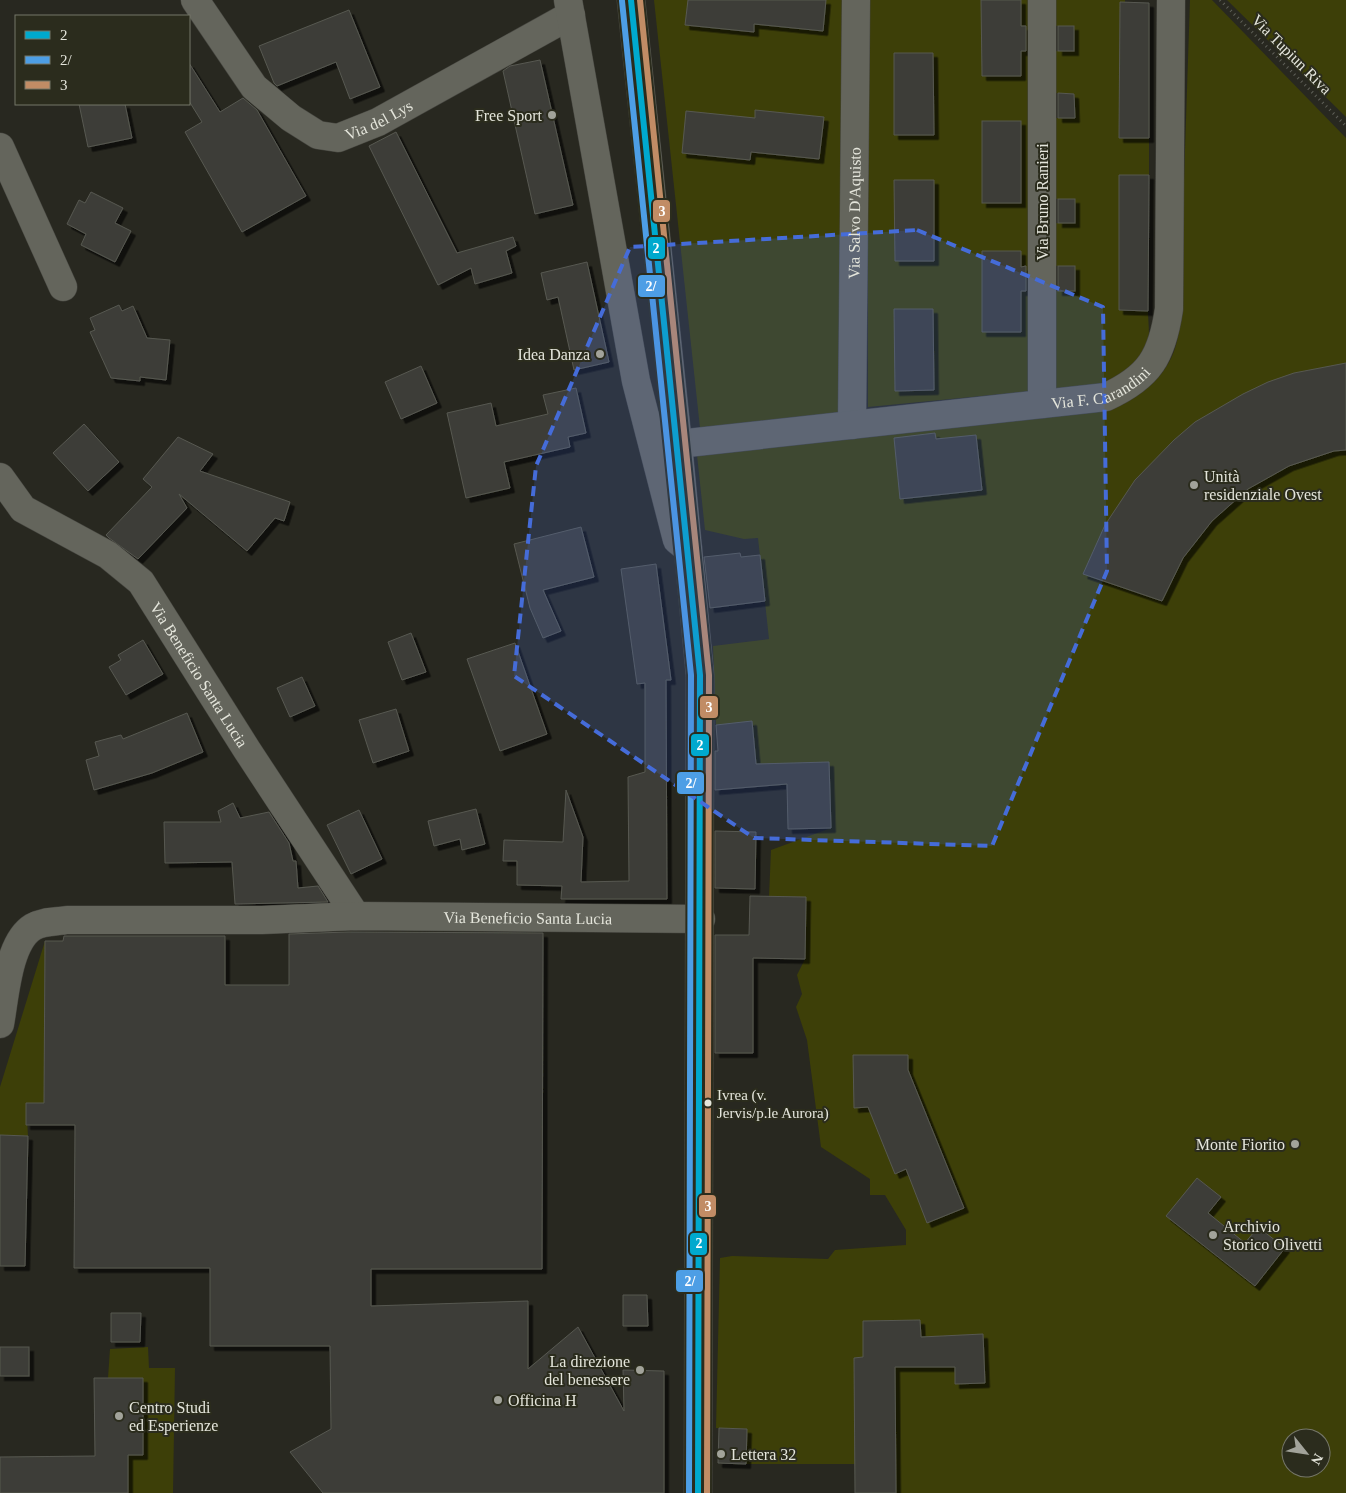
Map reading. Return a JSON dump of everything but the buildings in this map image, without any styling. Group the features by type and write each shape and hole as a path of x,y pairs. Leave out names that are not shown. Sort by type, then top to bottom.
{"main road":[{"path":"631,0 689,550 700,675 701,919 698,1493"}],"street":[{"name":"Via del Lys","path":"195,0 254,87 291,118 318,135 338,138 378,122 570,8"},
{"name":"Via Salvo D'Aquisto","path":"852,425 856,0"},
{"name":"Via Bruno Ranieri","path":"1042,0 1042,404"},
{"name":"Via F. Carandini","path":"678,444 1106,397 1124,389 1139,379 1158,353 1166,332 1169,309 1171,0"},
{"path":"570,8 636,381 677,540 689,550"},
{"path":"0,147 63,287"},
{"name":"Via Beneficio Santa Lucia","path":"0,477 23,509 108,555 141,582 253,759 356,916"},
{"name":"Via Beneficio Santa Lucia","path":"0,1024 15,949 26,933 41,924 67,920 262,920 356,916 701,919"}],"path":[{"name":"Via Tupiun Riva","path":"1220,0 1346,126"}],"highlighted area":[{"path":"917,230 1103,307 1107,571 992,846 754,838 514,676 536,466 630,247"}],"shaded area":[{"path":"654,0 843,0 840,413 700,428"},
{"path":"868,0 1033,0 1033,391 868,407"},
{"path":"1053,0 1125,0 1125,2 1120,3 1119,138 1149,138 1149,175 1119,175 1119,310 1148,311 1148,346 1138,362 1118,377 1094,385 1054,391 1054,291 1075,291 1075,266 1054,266 1054,223 1075,223 1074,199 1054,199 1053,118 1075,118 1074,94 1053,93 1053,51 1074,50 1074,26 1053,26"},
{"path":"1190,0 1212,0 1346,138 1346,1493 896,1493 895,1367 921,1367 920,1320 863,1321 863,1357 854,1358 855,1464 746,1464 747,1429 716,1428 720,1258 732,1256 828,1259 835,1250 906,1245 906,1230 885,1195 870,1195 870,1179 821,1147 807,1040 796,1007 802,994 797,975 805,959 806,898 769,897 771,850 831,828 829,762 786,764 787,785 758,786 752,722 716,725 713,646 769,639 758,538 744,539 705,530 697,455 1132,398 1158,378 1170,360 1179,329"},
{"path":"1227,0 1346,0 1346,117"},
{"path":"45,941 44,1103 26,1103 28,1136 0,1135 0,1087"},
{"path":"148,1347 149,1368 175,1368 173,1493 128,1493 128,1455 143,1454 143,1378 108,1378 110,1349"}],"transit line":[{"name":"2","path":"631,0 700,675 698,1493"},
{"name":"3","path":"640,0 709,675 707,1493"},
{"name":"2/","path":"622,1 691,675 689,1493"}],"place":[{"name":"Free Sport","path":"552,115"},
{"name":"Idea Danza","path":"600,354"},
{"name":"Unità residenziale Ovest","path":"1194,485"},
{"name":"Ivrea (v. Jervis/p.le Aurora)","path":"708,1103"},
{"name":"Monte Fiorito","path":"1295,1144"},
{"name":"Archivio Storico Olivetti","path":"1213,1235"},
{"name":"La direzione del benessere","path":"640,1370"},
{"name":"Officina H","path":"498,1400"},
{"name":"Centro Studi ed Esperienze","path":"119,1416"},
{"name":"Lettera 32","path":"721,1454"}]}
